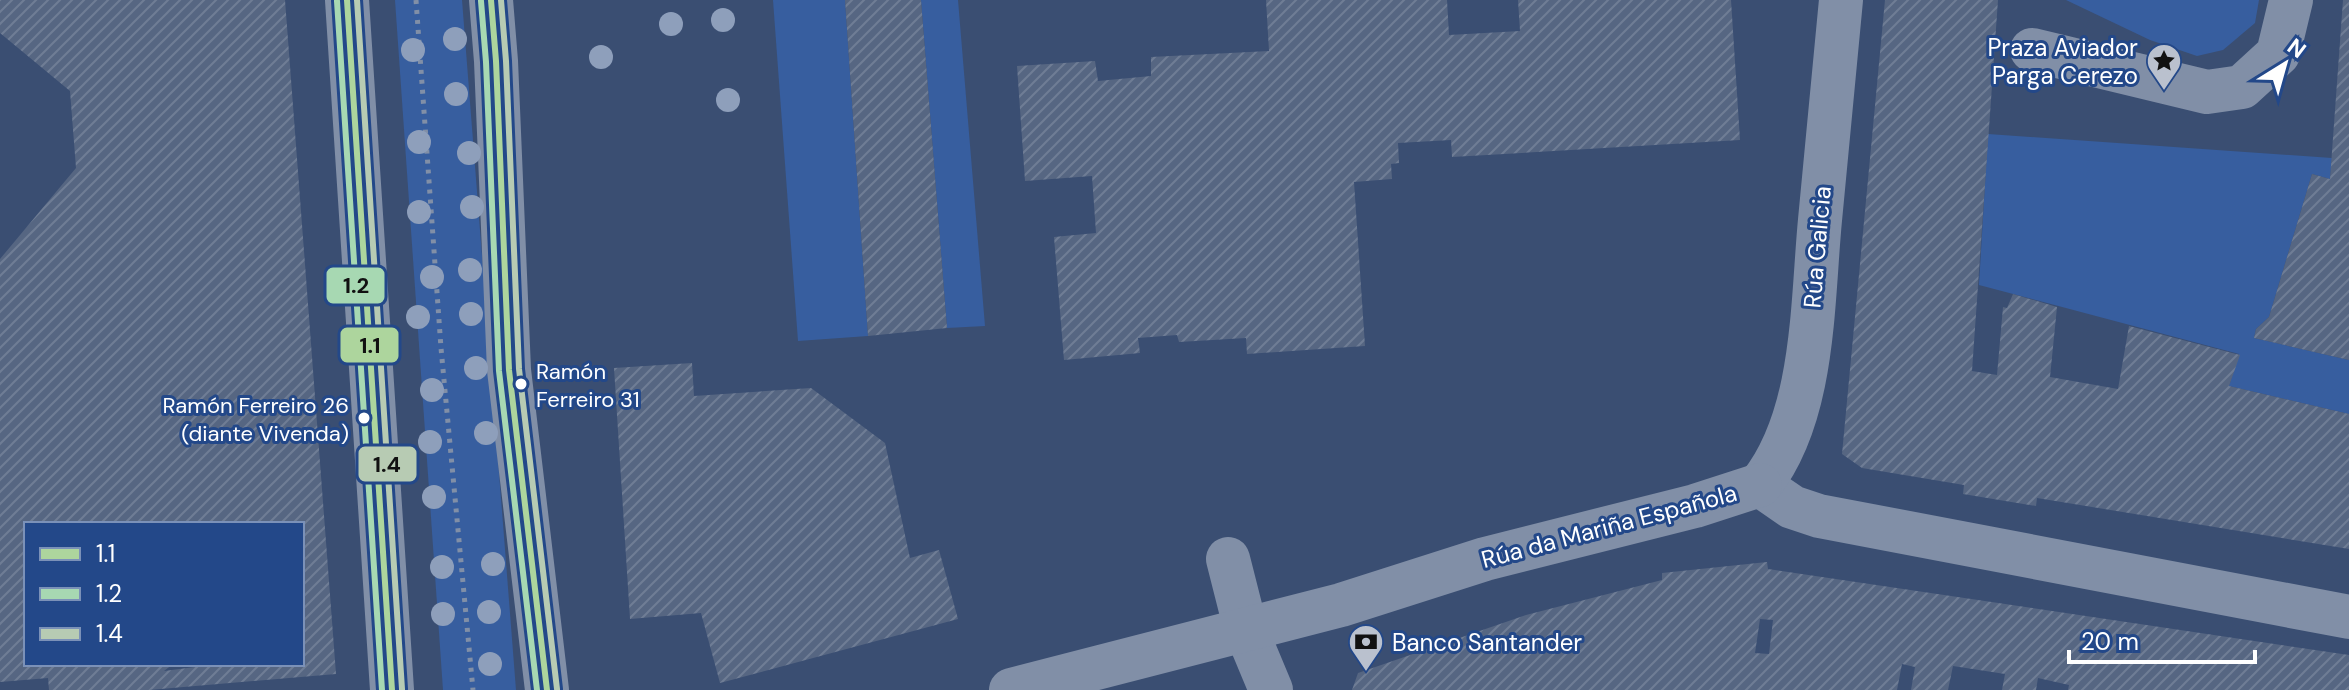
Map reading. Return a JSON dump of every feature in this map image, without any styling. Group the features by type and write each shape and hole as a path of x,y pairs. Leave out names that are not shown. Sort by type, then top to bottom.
{"street":[{"path":"347,0 392,690"},
{"path":"491,0 509,370 547,690"},
{"name":"Rúa Galicia","path":"1760,485 1776,465 1790,433 1806,364 1841,0"},
{"path":"2032,50 2207,92 2242,87 2278,54 2291,0"},
{"name":"Rúa da Mariña Española","path":"1011,690 1341,605 1485,559 1695,506 1760,485 1792,507 1819,516 2349,617"},
{"path":"1228,559 1246,630 1271,690"}],"path":[{"path":"416,0 441,348 473,690"}],"shaded area":[{"path":"395,0 462,0 516,690 443,690"},
{"path":"773,0 845,0 868,336 798,341"},
{"path":"921,0 958,0 985,326 947,328"},
{"path":"2066,0 2259,0 2255,23 2223,50 2197,56 2150,40"},
{"path":"1988,134 2332,158 2330,179 2312,174 2269,317 2256,329 2254,338 2349,360 2349,414 2229,386 2239,354 1979,285"}],"building":[{"path":"0,0 285,0 336,674 149,690 49,690 48,678 0,682 0,259 76,168 70,91 0,33"},
{"path":"845,0 921,0 947,328 868,336"},
{"path":"1266,0 1447,0 1449,35 1520,31 1518,0 1731,0 1740,140 1452,157 1451,140 1398,143 1399,163 1391,164 1392,179 1354,182 1365,346 1247,354 1246,338 1179,342 1177,335 1138,338 1140,353 1064,360 1054,237 1096,233 1092,176 1025,181 1017,66 1095,61 1098,81 1151,76 1151,57 1269,51"},
{"path":"1885,0 1998,0 1972,371 1997,375 2003,307 2007,308 2013,294 2057,307 2050,377 2118,389 2129,326 2240,355 2229,386 2349,414 2349,549 2037,498 2036,506 1963,494 1964,485 1862,468 1842,454"},
{"path":"2343,0 2349,0 2349,360 2254,338 2256,329 2269,317 2312,174 2330,179"},
{"path":"692,363 694,396 811,388 885,443 910,558 939,550 958,619 720,683 701,613 630,619 614,368"},
{"path":"1767,562 1768,569 2349,655 2349,690 2068,690 2069,685 2038,678 2036,690 2002,690 2005,674 1953,666 1948,690 1911,690 1915,667 1902,664 1897,690 1352,690 1358,673 1526,615 1662,580 1662,573","holes":["1760,619 1773,620 1769,654 1755,653"]}],"transit line":[{"name":"1.1","path":"347,0 392,690"},
{"name":"1.4","path":"357,0 402,689"},
{"name":"1.1","path":"491,0 509,370 547,690"},
{"name":"1.4","path":"501,0 519,369 557,689"},
{"name":"1.2","path":"337,1 382,690"},
{"name":"1.2","path":"481,1 499,371 537,690"}],"place":[{"name":"Praza Aviador Parga Cerezo","path":"2164,92"},
{"name":"Ramón Ferreiro 31","path":"521,384"},
{"name":"Ramón Ferreiro 26 (diante Vivenda)","path":"364,418"},
{"name":"Banco Santander","path":"1366,673"}]}
